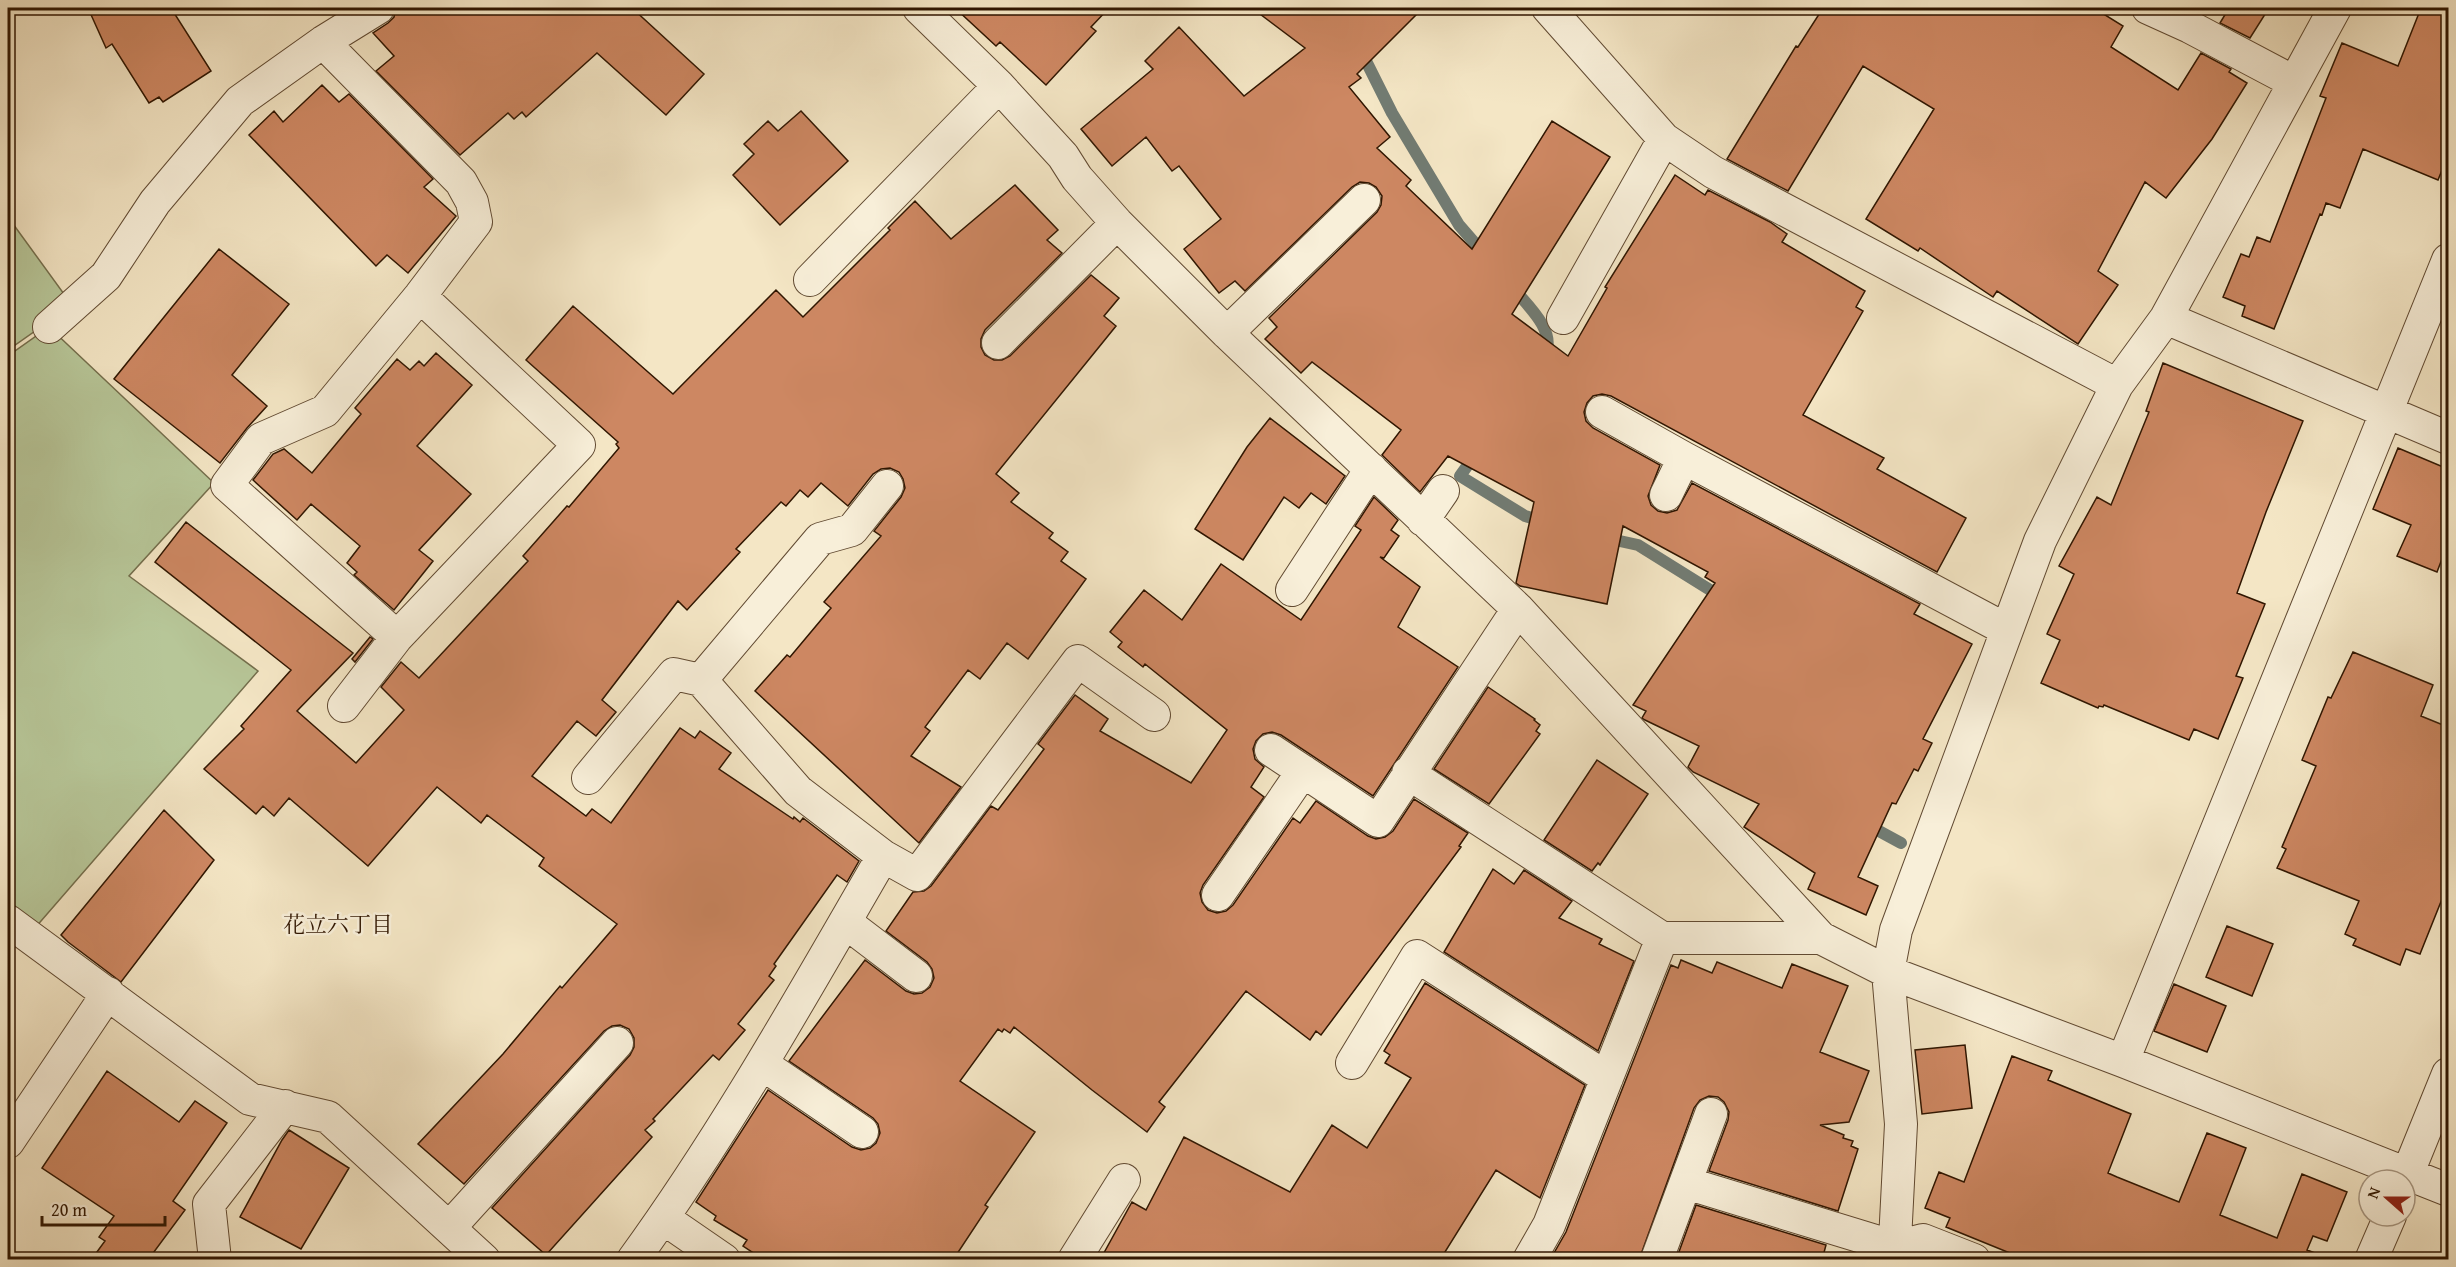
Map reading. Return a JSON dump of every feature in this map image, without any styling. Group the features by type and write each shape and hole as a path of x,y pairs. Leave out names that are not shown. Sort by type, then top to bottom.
{"street":[{"path":"49,327 106,276 155,202 240,101 323,42 378,8"},
{"path":"919,8 999,86 1063,156 1077,178 1117,223 1227,333 1518,609 1821,938 1888,972 2123,1061 2384,1168"},
{"path":"1548,8 1664,139 1713,172 2116,385"},
{"path":"2148,8 2190,27 2294,82"},
{"path":"1895,1253 1901,1124 1888,972 1896,930 2040,542 2116,385 2166,318 2335,8"},
{"path":"323,42 461,182 472,202 476,222 420,296 325,411 261,439 227,485 397,637"},
{"path":"810,280 999,86"},
{"path":"1563,318 1664,139"},
{"path":"1227,333 1364,200"},
{"path":"998,343 1117,223"},
{"path":"2123,1061 2448,260"},
{"path":"344,706 397,637 579,445 420,296"},
{"path":"2166,318 2448,438"},
{"path":"1602,412 2007,630"},
{"path":"1666,495 1684,458"},
{"path":"1292,590 1371,469"},
{"path":"700,680 820,539 852,530 887,486"},
{"path":"1423,520 1443,491"},
{"path":"1271,750 1378,821 1518,609"},
{"path":"588,778 674,674 700,680 798,791 883,856 916,875 1078,661 1154,715"},
{"path":"1218,894 1303,771"},
{"path":"1408,773 1662,938 1821,938"},
{"path":"633,1260 663,1218 762,1064 883,856"},
{"path":"8,921 250,1099 328,1117 484,1260"},
{"path":"844,922 916,976"},
{"path":"1529,1260 1549,1225 1662,938"},
{"path":"1352,1063 1417,956 1607,1078"},
{"path":"8,1142 108,993"},
{"path":"450,1227 617,1043"},
{"path":"762,1064 862,1132"},
{"path":"2410,1168 2448,1074"},
{"path":"215,1260 209,1204 285,1106"},
{"path":"1657,1259 1711,1114"},
{"path":"1074,1260 1124,1180"},
{"path":"2417,1180 2448,1190"},
{"path":"1686,1183 1895,1253 1923,1240 1974,1260"},
{"path":"663,1218 724,1260"},
{"path":"2371,1260 2385,1228"}],"green space":[{"path":"8,217 72,305 8,350"},
{"path":"49,327 214,483 129,576 258,671 28,936 8,922 8,356"}],"building":[{"path":"88,8 171,8 211,71 163,102 159,97 149,103 112,44 106,48"},
{"path":"396,8 632,8 704,74 666,115 597,53 526,117 522,112 514,119 508,113 460,155 376,71 394,56 373,33 394,17"},
{"path":"955,8 1109,8 1091,27 1096,31 1046,85 1000,42 996,46"},
{"path":"1252,8 1423,8 1357,74 1361,78 1349,87 1390,137 1377,148 1411,180 1406,186 1472,249 1552,121 1610,157 1512,314 1568,356 1607,288 1605,287 1675,175 1705,195 1708,190 1770,222 1787,234 1782,242 1865,291 1856,307 1863,311 1803,415 1884,458 1877,469 1966,518 1937,572 1611,396 1602,394 1593,396 1584,412 1586,421 1593,428 1660,465 1648,496 1651,505 1658,511 1667,513 1677,510 1692,483 1920,604 1914,614 1972,644 1923,739 1932,743 1918,771 1914,769 1896,804 1892,803 1858,877 1878,886 1866,915 1808,889 1815,873 1744,827 1759,804 1693,772 1688,767 1699,746 1645,720 1642,718 1646,711 1633,705 1715,583 1705,577 1708,572 1623,526 1607,604 1520,586 1516,583 1534,502 1448,456 1420,492 1382,455 1401,430 1312,362 1301,373 1265,339 1277,327 1269,318 1377,212 1382,196 1376,187 1360,182 1352,187 1245,291 1235,281 1219,293 1184,249 1221,219 1179,166 1172,171 1146,137 1112,166 1081,129 1153,69 1145,61 1179,27 1244,96 1305,48"},
{"path":"1823,8 2094,8 2123,26 2111,47 2178,90 2201,53 2231,69 2229,72 2247,83 2212,139 2166,198 2145,182 2098,271 2118,285 2078,344 1997,291 1993,297 1920,248 1918,251 1866,219 1934,109 1863,66 1788,191 1727,159 1796,46 1798,47"},
{"path":"2229,8 2269,8 2250,38 2220,23"},
{"path":"2421,8 2448,8 2448,155 2438,180 2363,149 2340,208 2326,203 2322,215 2320,214 2274,329 2242,316 2245,306 2223,297 2241,254 2249,257 2257,237 2270,242 2326,98 2320,96 2342,43 2398,66"},
{"path":"322,85 339,102 349,94 433,179 424,187 456,216 408,273 387,255 376,266 249,135 274,111 283,122"},
{"path":"801,111 848,161 780,225 733,175 754,154 744,144 768,121 778,131"},
{"path":"1015,185 1058,230 1047,240 1062,253 985,330 981,339 981,347 985,355 994,360 1002,360 1010,356 1091,275 1119,298 1104,316 1116,326 996,474 1019,493 1011,502 1053,533 1049,538 1068,552 1061,561 1086,579 1028,659 1007,643 980,679 968,670 925,727 930,731 911,756 961,787 919,843 755,691 787,655 790,657 831,608 824,602 881,536 874,531 901,497 905,488 899,472 890,468 881,469 873,474 848,506 821,483 808,497 800,490 786,506 781,502 736,549 740,552 687,610 678,601 602,700 616,712 596,736 577,721 532,776 586,816 592,809 611,823 680,728 695,738 700,731 731,753 719,769 793,819 794,817 800,822 803,818 859,861 847,882 837,875 774,964 776,966 769,976 774,980 738,1024 745,1030 719,1060 713,1055 653,1119 655,1121 645,1130 652,1137 546,1255 492,1208 630,1055 634,1047 634,1038 629,1029 620,1025 612,1026 604,1031 464,1184 418,1144 503,1054 560,986 562,988 617,924 539,866 544,858 487,815 481,823 437,787 368,866 289,798 274,816 263,806 256,814 204,769 244,729 241,726 291,670 155,562 186,522 353,653 297,711 356,763 404,710 381,687 401,662 419,678 528,561 523,556 567,506 569,507 619,448 616,444 618,442 526,360 573,306 673,394 776,290 803,317 890,230 888,228 915,201 951,239"},
{"path":"219,249 289,304 232,375 267,406 220,463 114,379"},
{"path":"436,353 472,385 417,446 471,494 419,550 433,561 394,610 354,575 357,572 347,563 360,546 311,504 297,520 253,480 273,454 284,449 312,473 361,414 355,408 397,359 410,370 419,361 424,366"},
{"path":"2163,363 2303,421 2266,512 2237,593 2265,604 2236,676 2243,678 2218,739 2194,729 2189,740 2104,705 2098,708 2041,683 2060,640 2047,634 2074,574 2059,566 2097,497 2111,505 2149,412 2146,411"},
{"path":"1270,418 1345,476 1326,504 1311,493 1299,508 1284,497 1243,560 1195,529 1247,447"},
{"path":"2398,448 2448,469 2448,543 2437,572 2397,556 2411,525 2373,509"},
{"path":"1374,497 1398,520 1391,530 1399,536 1384,558 1380,557 1420,587 1398,627 1458,667 1373,796 1281,735 1272,732 1263,734 1256,741 1253,749 1255,759 1264,767 1251,787 1264,797 1203,885 1200,893 1202,902 1208,910 1217,913 1226,911 1233,905 1293,818 1300,823 1316,801 1376,839 1385,837 1393,831 1414,799 1468,833 1459,846 1461,847 1321,1035 1316,1031 1310,1040 1246,991 1159,1102 1165,1107 1147,1132 1014,1027 1010,1033 1004,1029 1002,1032 998,1029 960,1081 1035,1132 985,1205 988,1207 953,1260 764,1260 743,1246 747,1240 714,1220 716,1216 696,1202 768,1090 852,1147 861,1150 870,1148 876,1143 880,1133 878,1124 873,1118 789,1061 865,960 906,991 914,994 922,993 930,987 934,978 927,962 886,931 913,892 924,891 931,886 991,806 998,810 1044,749 1038,744 1075,695 1108,719 1100,731 1191,783 1227,730 1145,664 1143,667 1118,647 1122,642 1110,632 1144,590 1182,620 1221,564 1301,620 1361,530 1355,526"},
{"path":"370,637 373,639 355,662 352,659"},
{"path":"2353,652 2433,685 2421,716 2448,727 2448,884 2420,954 2406,949 2400,965 2353,945 2356,939 2345,934 2359,901 2277,868 2286,849 2282,847 2316,766 2302,760 2328,697 2331,698"},
{"path":"1488,687 1535,719 1540,725 1536,731 1540,734 1489,804 1434,769"},
{"path":"1597,760 1648,794 1600,865 1598,863 1592,871 1544,840"},
{"path":"164,810 214,860 121,982 61,935"},
{"path":"1493,869 1514,884 1524,870 1572,901 1559,918 1602,939 1599,944 1634,961 1598,1051 1444,952"},
{"path":"2227,926 2273,944 2252,996 2206,977"},
{"path":"1681,960 1712,973 1717,962 1782,988 1792,964 1848,986 1820,1052 1869,1071 1849,1122 1820,1125 1844,1135 1843,1138 1853,1141 1851,1146 1858,1149 1838,1211 1709,1171 1729,1112 1724,1102 1718,1097 1709,1096 1700,1100 1694,1108 1639,1260 1550,1260 1566,1232 1671,965 1678,968"},
{"path":"1425,983 1585,1085 1540,1198 1496,1170 1440,1260 1100,1260 1132,1202 1146,1210 1184,1137 1290,1192 1332,1125 1367,1148 1411,1078 1385,1063 1390,1055 1384,1051"},
{"path":"2174,984 2226,1006 2207,1052 2154,1031"},
{"path":"1965,1045 1972,1108 1922,1114 1915,1050"},
{"path":"2012,1056 2052,1071 2048,1080 2131,1114 2108,1173 2117,1177 2179,1202 2207,1133 2246,1148 2220,1215 2277,1238 2302,1174 2347,1192 2327,1241 2313,1236 2307,1250 2328,1258 2327,1260 2027,1260 1946,1227 1950,1218 1925,1208 1939,1172 1964,1182"},
{"path":"107,1071 179,1122 195,1101 227,1123 173,1201 185,1210 148,1260 91,1260 105,1241 99,1237 114,1216 42,1168"},
{"path":"289,1130 349,1168 301,1249 240,1217"},
{"path":"1696,1205 1826,1245 1822,1260 1676,1260"}],"waterway":[{"path":"1360,49 1392,113 1459,225 1486,256"},
{"path":"1513,288 1544,327 1548,345 1545,354"},
{"path":"1475,455 1460,476 1525,516 1546,522"},
{"path":"1606,538 1638,545 1723,598"},
{"path":"1866,824 1901,843"}],"district":[{"name":"花立六丁目","path":"338,924"}]}
